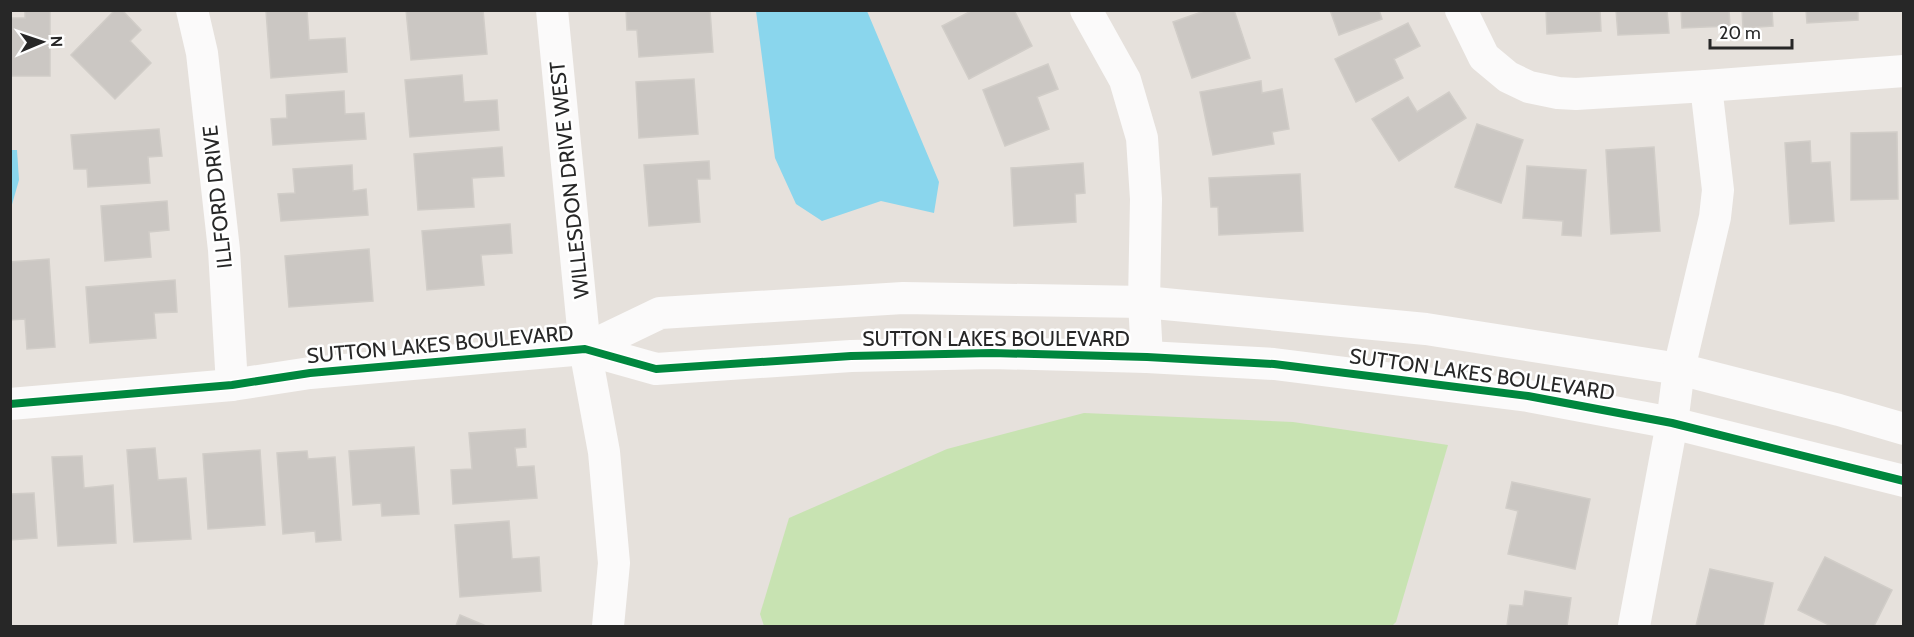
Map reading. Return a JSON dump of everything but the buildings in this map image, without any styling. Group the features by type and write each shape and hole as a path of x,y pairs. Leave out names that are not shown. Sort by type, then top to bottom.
{"street":[{"name":"ILLFORD DRIVE","path":"192,10 202,53 224,250 232,385"},
{"name":"WILLESDON DRIVE WEST","path":"552,10 585,349 604,452 614,562 608,627"},
{"path":"1086,10 1125,80 1142,138 1146,199 1144,302 1146,357"},
{"path":"1461,10 1484,57 1508,77 1529,87 1558,93 1576,94 1706,86 1904,71"},
{"path":"1634,627 1672,423 1679,369 1715,217 1718,190 1706,86"},
{"name":"SUTTON LAKES BOULEVARD","path":"10,404 232,385 310,373 585,349 660,313 903,298 1144,302 1426,329 1679,369 1904,429"},
{"name":"SUTTON LAKES BOULEVARD","path":"585,349 656,369 862,356 992,353 1146,357 1274,364 1528,396 1672,423 1904,481"}],"green space":[{"path":"1084,413 1293,422 1448,445 1396,622 1392,626 764,626 760,614 789,518 947,449"}],"water":[{"path":"756,11 867,11 939,182 934,213 881,201 822,221 796,204 775,158"},
{"path":"11,150 17,150 19,180 11,208"}],"cycle path":[{"path":"10,404 232,385 310,373 585,349 656,369 851,356 992,353 1147,357 1274,364 1528,396 1672,423 1904,481"}]}
